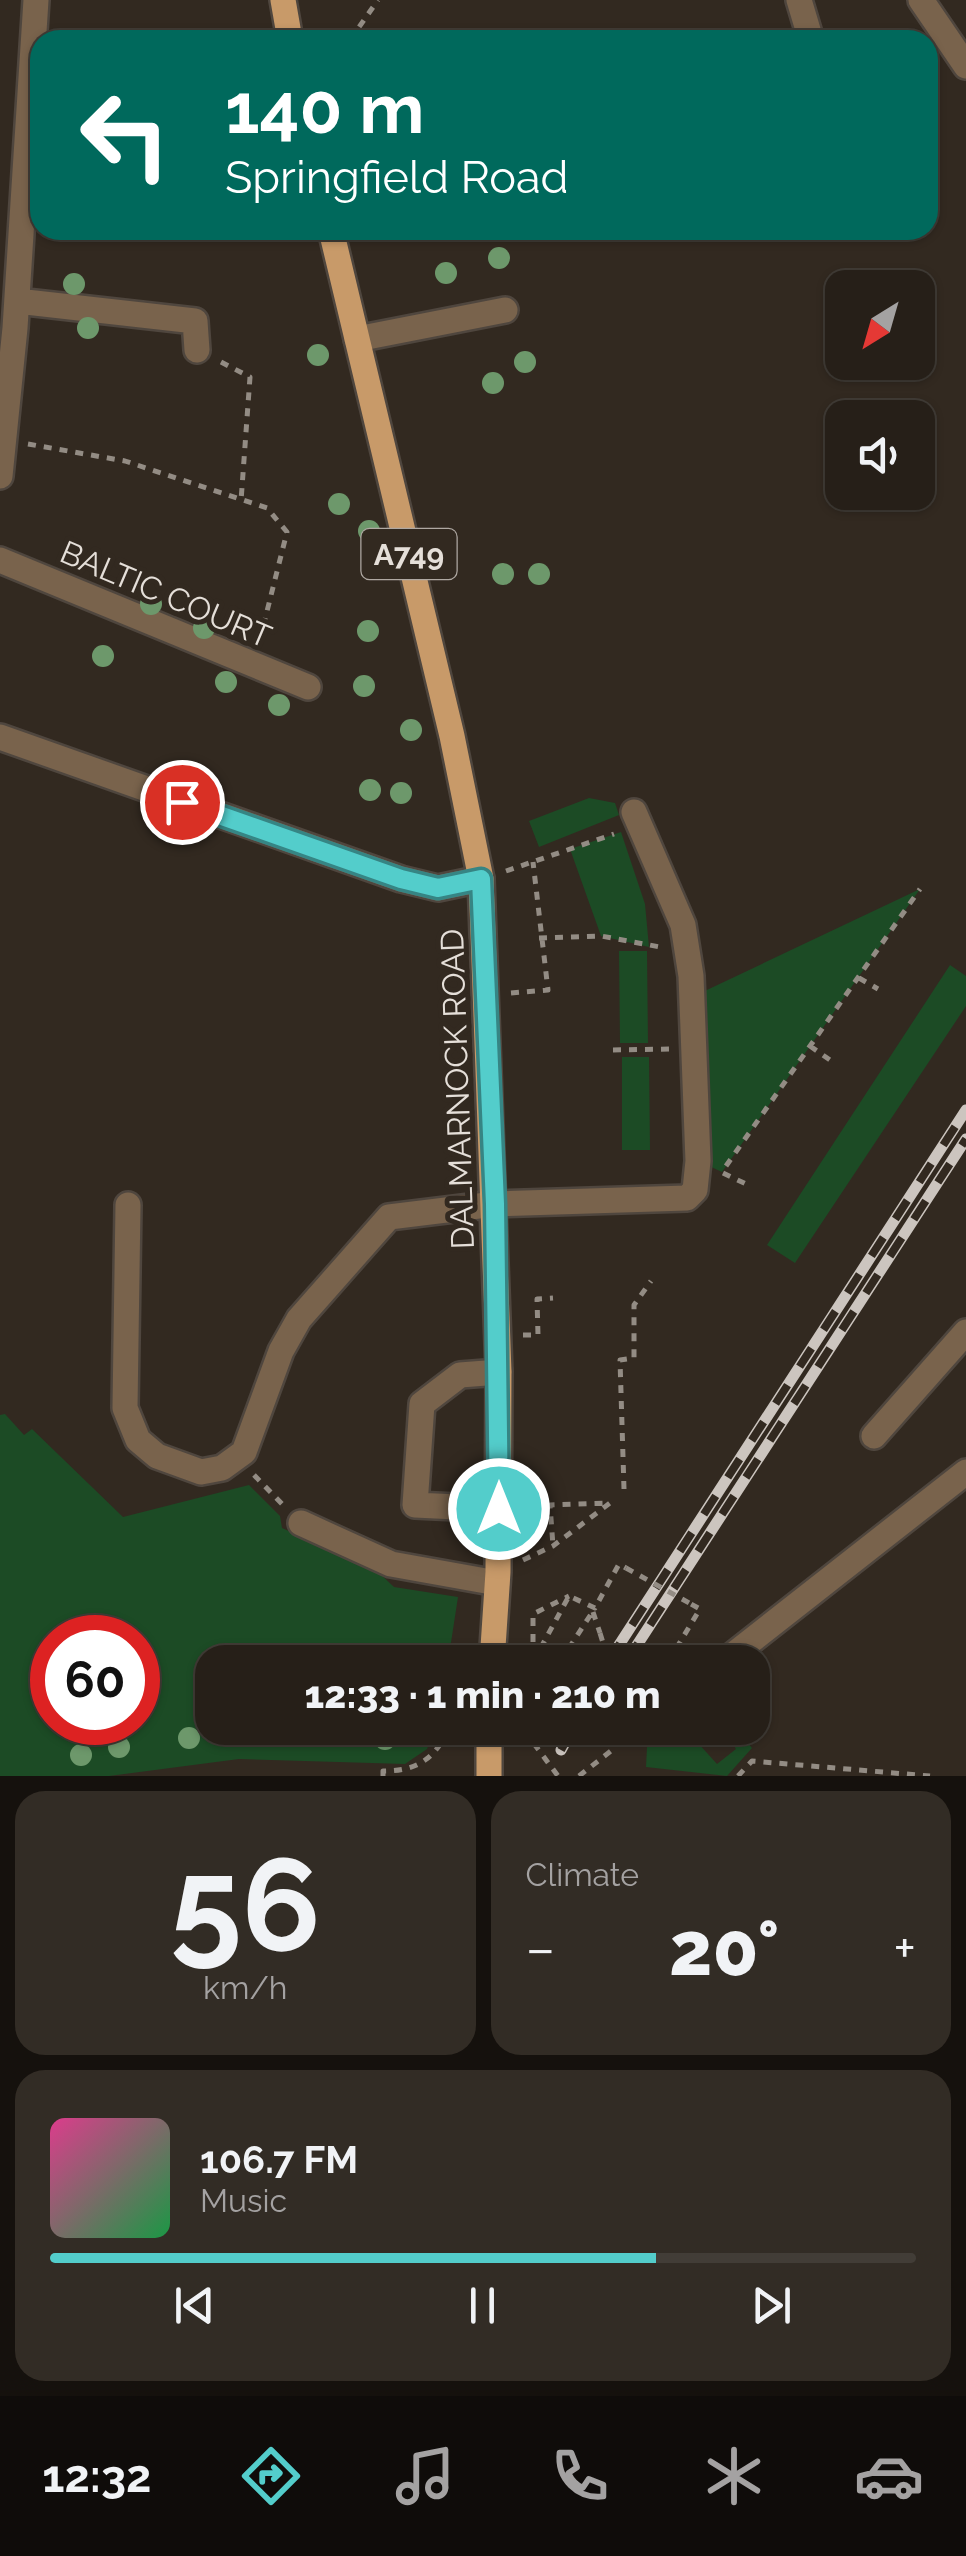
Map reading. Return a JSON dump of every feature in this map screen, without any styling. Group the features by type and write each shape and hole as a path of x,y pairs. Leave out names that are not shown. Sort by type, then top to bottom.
{"main road":[{"path":"283,0 288,30"},
{"name":"DALMARNOCK ROAD","path":"333,240 452,736 481,879 498,1336 498,1578 493,1645"},
{"path":"489,1745 490,1776"}],"street":[{"path":"34,30 36,0"},
{"path":"799,0 809,30"},
{"path":"921,0 966,66"},
{"path":"0,476 6,440 8,327 16,301 30,99"},
{"path":"0,144 27,148"},
{"path":"16,301 195,321 198,350"},
{"path":"357,339 505,310"},
{"name":"BALTIC COURT","path":"0,560 308,686"},
{"path":"0,738 401,879 438,888 481,879"},
{"path":"128,1205 125,1408 138,1440 157,1456 200,1472 238,1459 281,1351 299,1319 384,1220 395,1214 495,1204 687,1198 696,1190 698,1161 686,946 678,912 637,818"},
{"path":"874,1436 966,1332"},
{"path":"498,1372 460,1375 422,1404 415,1505 499,1509"},
{"path":"746,1645 966,1472"},
{"path":"300,1524 391,1564 498,1578"}],"path":[{"path":"357,30 378,0"},
{"path":"198,350 250,377 240,501"},
{"path":"6,440 125,461 267,508 286,532 253,666"},
{"path":"481,879 637,818"},
{"path":"532,862 548,990"},
{"path":"722,1172 920,889"},
{"path":"539,938 601,936 650,947 686,946"},
{"path":"858,977 878,990"},
{"path":"487,995 557,990"},
{"path":"810,1046 830,1060"},
{"path":"613,1050 692,1049"},
{"path":"624,1488 620,1360 634,1358 634,1305 651,1281"},
{"path":"498,1336 538,1334 537,1299 553,1298"},
{"path":"238,1459 300,1524"},
{"path":"498,1578 553,1546 610,1503 550,1505 553,1546"},
{"path":"571,1645 619,1564 709,1614"},
{"path":"569,1596 594,1610 604,1645"},
{"path":"542,1645 569,1596"},
{"path":"533,1645 534,1614 569,1596"},
{"path":"678,1645 700,1609"},
{"path":"383,1776 383,1771 406,1771 424,1762 438,1745"},
{"path":"535,1745 558,1776"},
{"path":"579,1776 619,1745"},
{"path":"738,1776 752,1761 930,1776"}],"green space":[{"path":"589,798 615,803 619,815 539,847 529,821"},
{"path":"621,832 645,904 649,947 601,936 570,849"},
{"path":"920,889 722,1172 698,1161 692,997"},
{"path":"619,951 647,951 648,1043 620,1043"},
{"path":"950,965 966,976 966,1006 795,1263 767,1245"},
{"path":"622,1057 649,1057 650,1150 622,1150"},
{"path":"5,1414 24,1435 32,1429 123,1517 249,1485 280,1516 282,1528 376,1570 394,1587 458,1597 451,1645 195,1645 195,1745 429,1745 405,1764 239,1759 109,1776 0,1776 0,1415"},
{"path":"652,1745 700,1745 717,1764 736,1749 733,1745 752,1748 727,1776 646,1767 647,1747"}],"railway":[{"path":"619,1645 966,1110"},
{"path":"637,1645 966,1139"},
{"path":"561,1750 564,1745"}],"route":[{"path":"182,802 401,879 438,888 481,879 495,1204 499,1509"}]}
